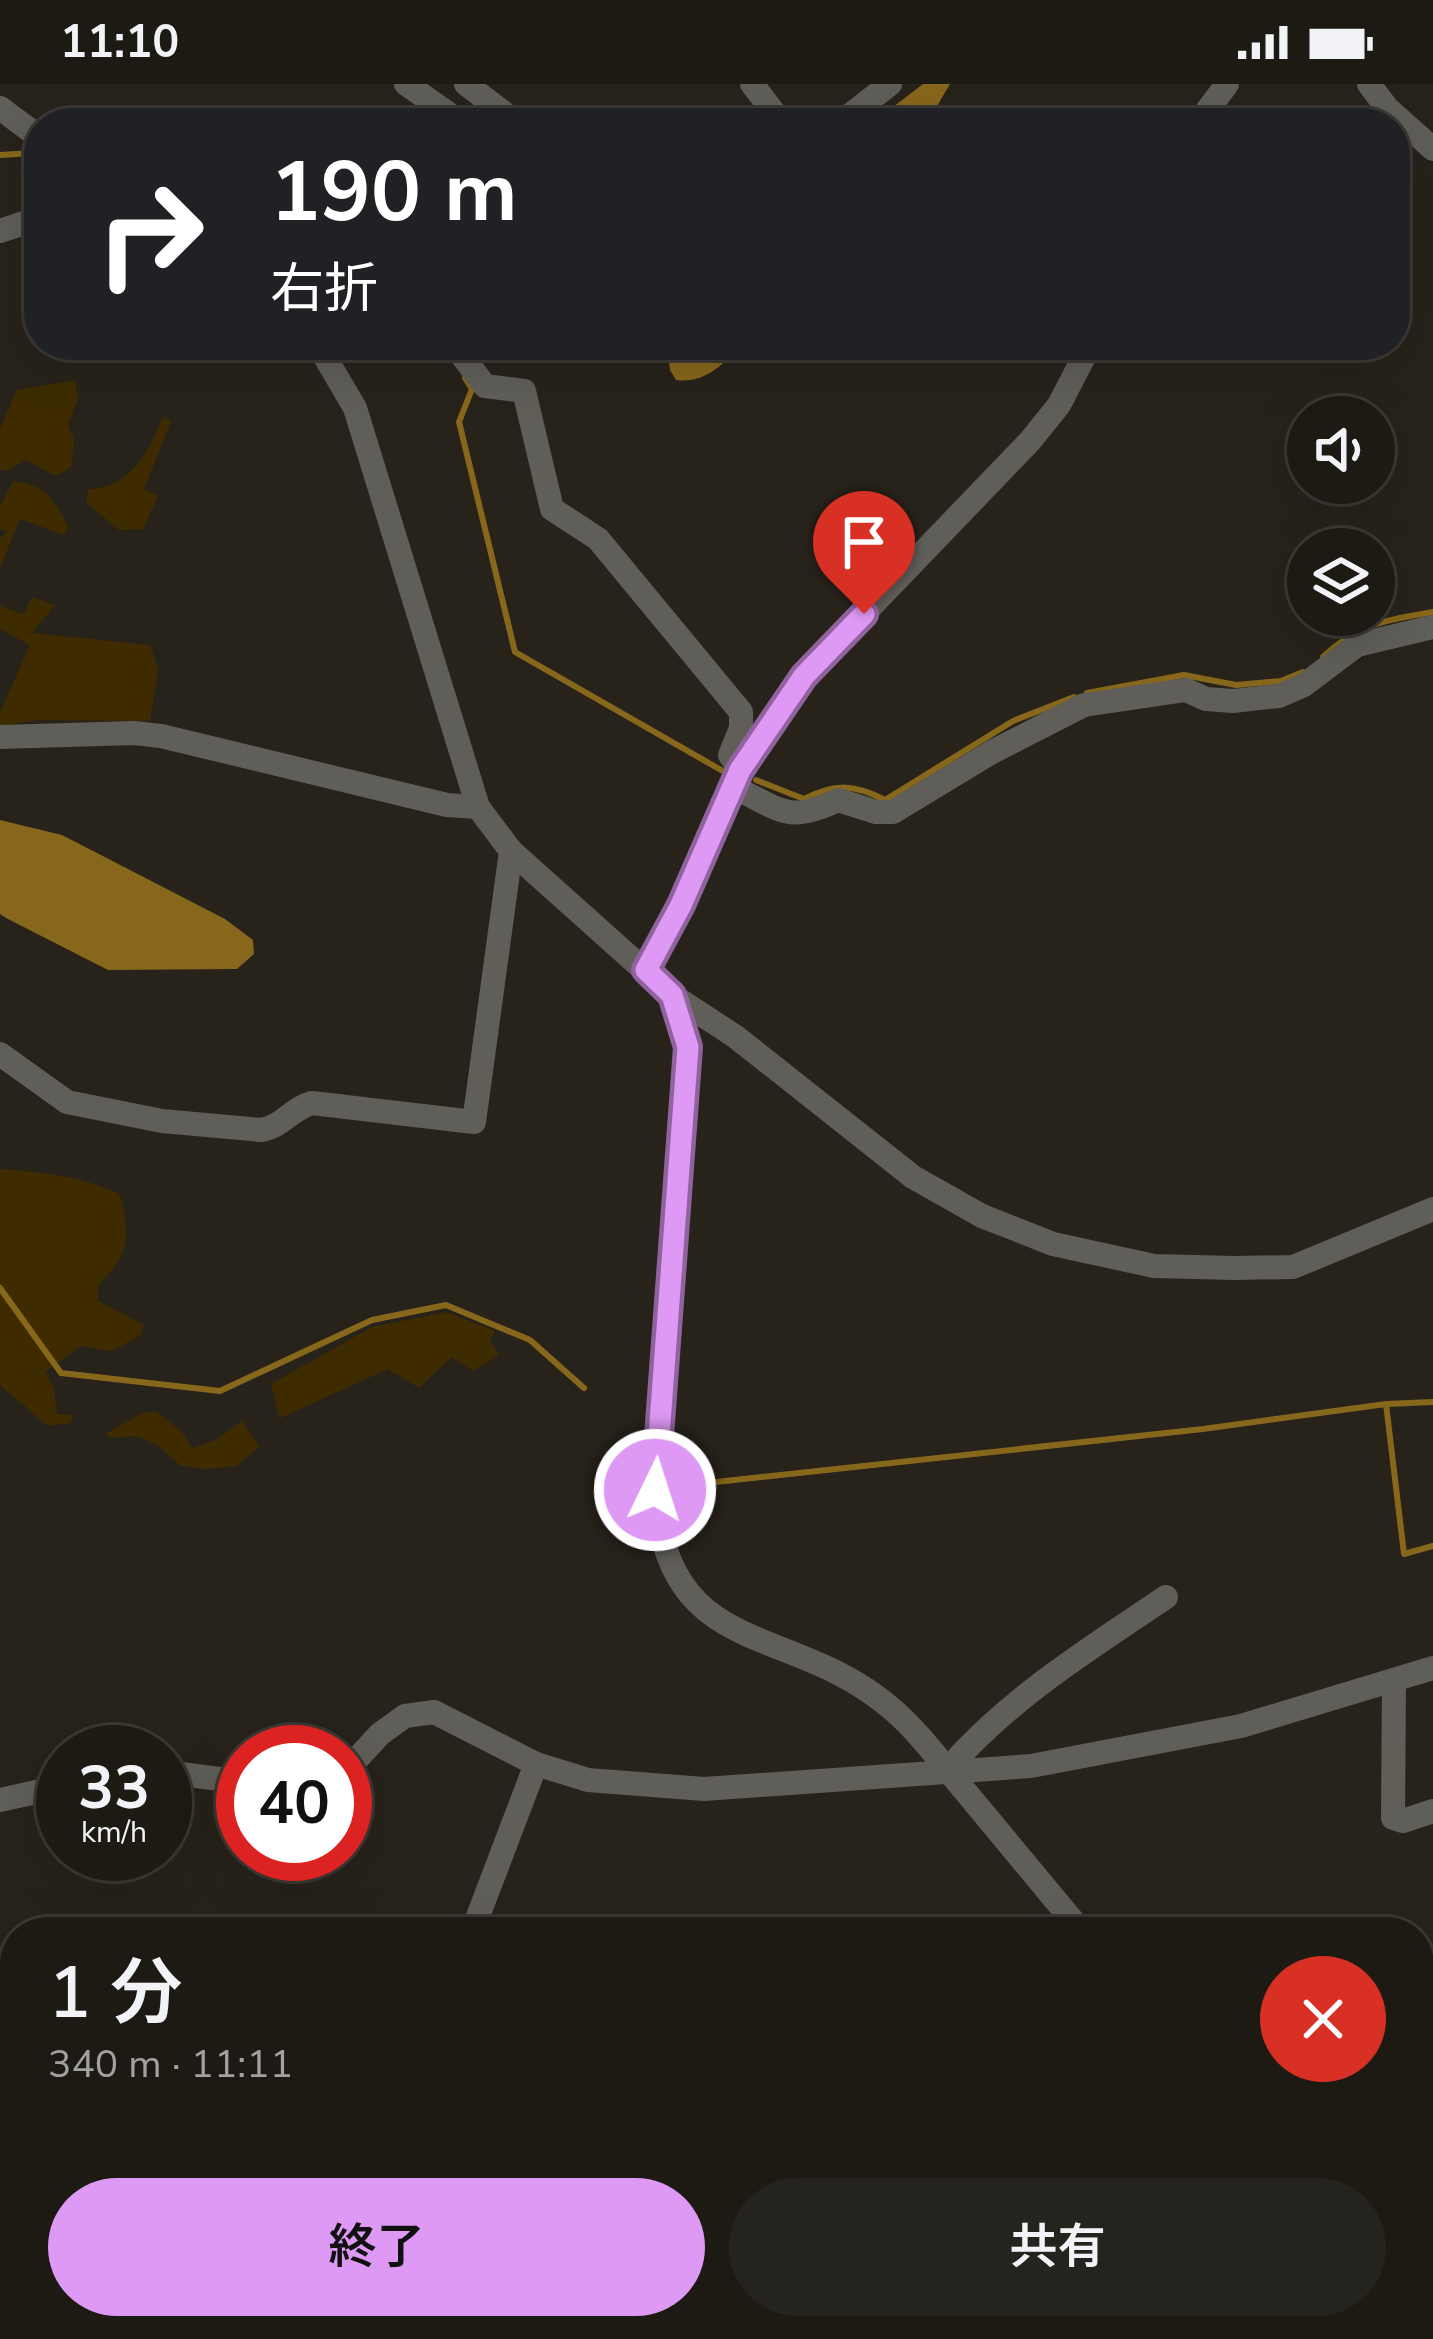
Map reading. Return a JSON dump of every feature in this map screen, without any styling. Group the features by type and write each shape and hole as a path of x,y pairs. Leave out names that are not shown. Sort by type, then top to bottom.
{"street":[{"path":"406,84 440,108"},
{"path":"466,84 498,108"},
{"path":"752,84 770,108"},
{"path":"859,108 890,84"},
{"path":"1410,128 1433,149"},
{"path":"327,360 355,408 478,807 512,851 672,995 736,1037 913,1178 982,1216 1053,1244 1154,1266 1293,1267 1433,1209"},
{"path":"465,360 485,386 524,392 552,509 598,539 741,712 741,728 730,755 738,779 792,815 807,815 838,800 876,812 893,812 992,752 1084,705 1186,690 1207,699 1233,701 1279,696 1304,685 1357,646 1433,627"},
{"path":"646,970 738,779 804,676 1045,423 1082,360"},
{"path":"0,737 161,736 447,806 478,807"},
{"path":"0,1054 67,1102 162,1121 261,1130 276,1127 312,1103 474,1122 512,851"},
{"path":"672,995 688,1047 655,1490 663,1551 674,1576 704,1610 743,1634 823,1665 866,1690 911,1727 1070,1917"},
{"path":"947,1770 974,1738 1023,1695 1166,1597"},
{"path":"372,1743 405,1715 434,1712 536,1765 588,1780 704,1790 1031,1766 1219,1730 1433,1668"},
{"path":"1394,1681 1393,1818 1403,1821 1433,1811"},
{"path":"478,1917 536,1765"},
{"path":"0,1799 36,1792"}],"shaded area":[{"path":"923,84 950,84 936,108 892,108"},
{"path":"669,360 727,360 696,379 676,380"},
{"path":"75,380 78,399 68,425 74,440 71,467 56,476 26,460 0,470 0,429 17,390"},
{"path":"163,416 171,421 144,489 158,496 143,529 119,530 86,503 88,489 115,483 136,466"},
{"path":"13,481 47,495 68,527 64,535 20,519 0,568 0,538 7,533 0,529 0,507"},
{"path":"32,597 55,605 32,633 150,645 158,669 150,721 40,720 0,726 0,712 30,645 0,629 0,606 23,614"},
{"path":"0,820 62,835 225,919 253,940 254,954 237,969 108,970 6,918 0,914"},
{"path":"0,1169 62,1176 120,1194 125,1244 98,1286 98,1301 144,1325 141,1335 112,1351 81,1346 45,1372 54,1389 57,1414 73,1415 71,1423 48,1426 0,1385"},
{"path":"446,1312 495,1331 490,1341 499,1354 474,1371 451,1357 419,1388 388,1369 280,1418 271,1384 372,1327"},
{"path":"144,1412 157,1412 182,1432 192,1448 216,1440 242,1421 259,1447 237,1466 206,1469 181,1466 156,1444 137,1436 105,1434"}],"waterway":[{"path":"0,155 24,154"},
{"path":"465,378 472,389 459,422 515,652 728,774"},
{"path":"1323,657 1374,625 1433,612"},
{"path":"1087,693 1184,675 1236,685 1281,681 1303,672"},
{"path":"756,780 804,799 844,788 885,800 1013,721 1074,697"},
{"path":"0,1288 61,1373 220,1391 372,1320 446,1305 530,1340 584,1388"},
{"path":"1386,1404 1433,1402"},
{"path":"698,1484 1203,1429 1386,1404 1404,1554 1433,1546"}],"route":[{"path":"655,1490 688,1047 672,995 646,970 681,905 740,770 804,676 864,614"}]}
